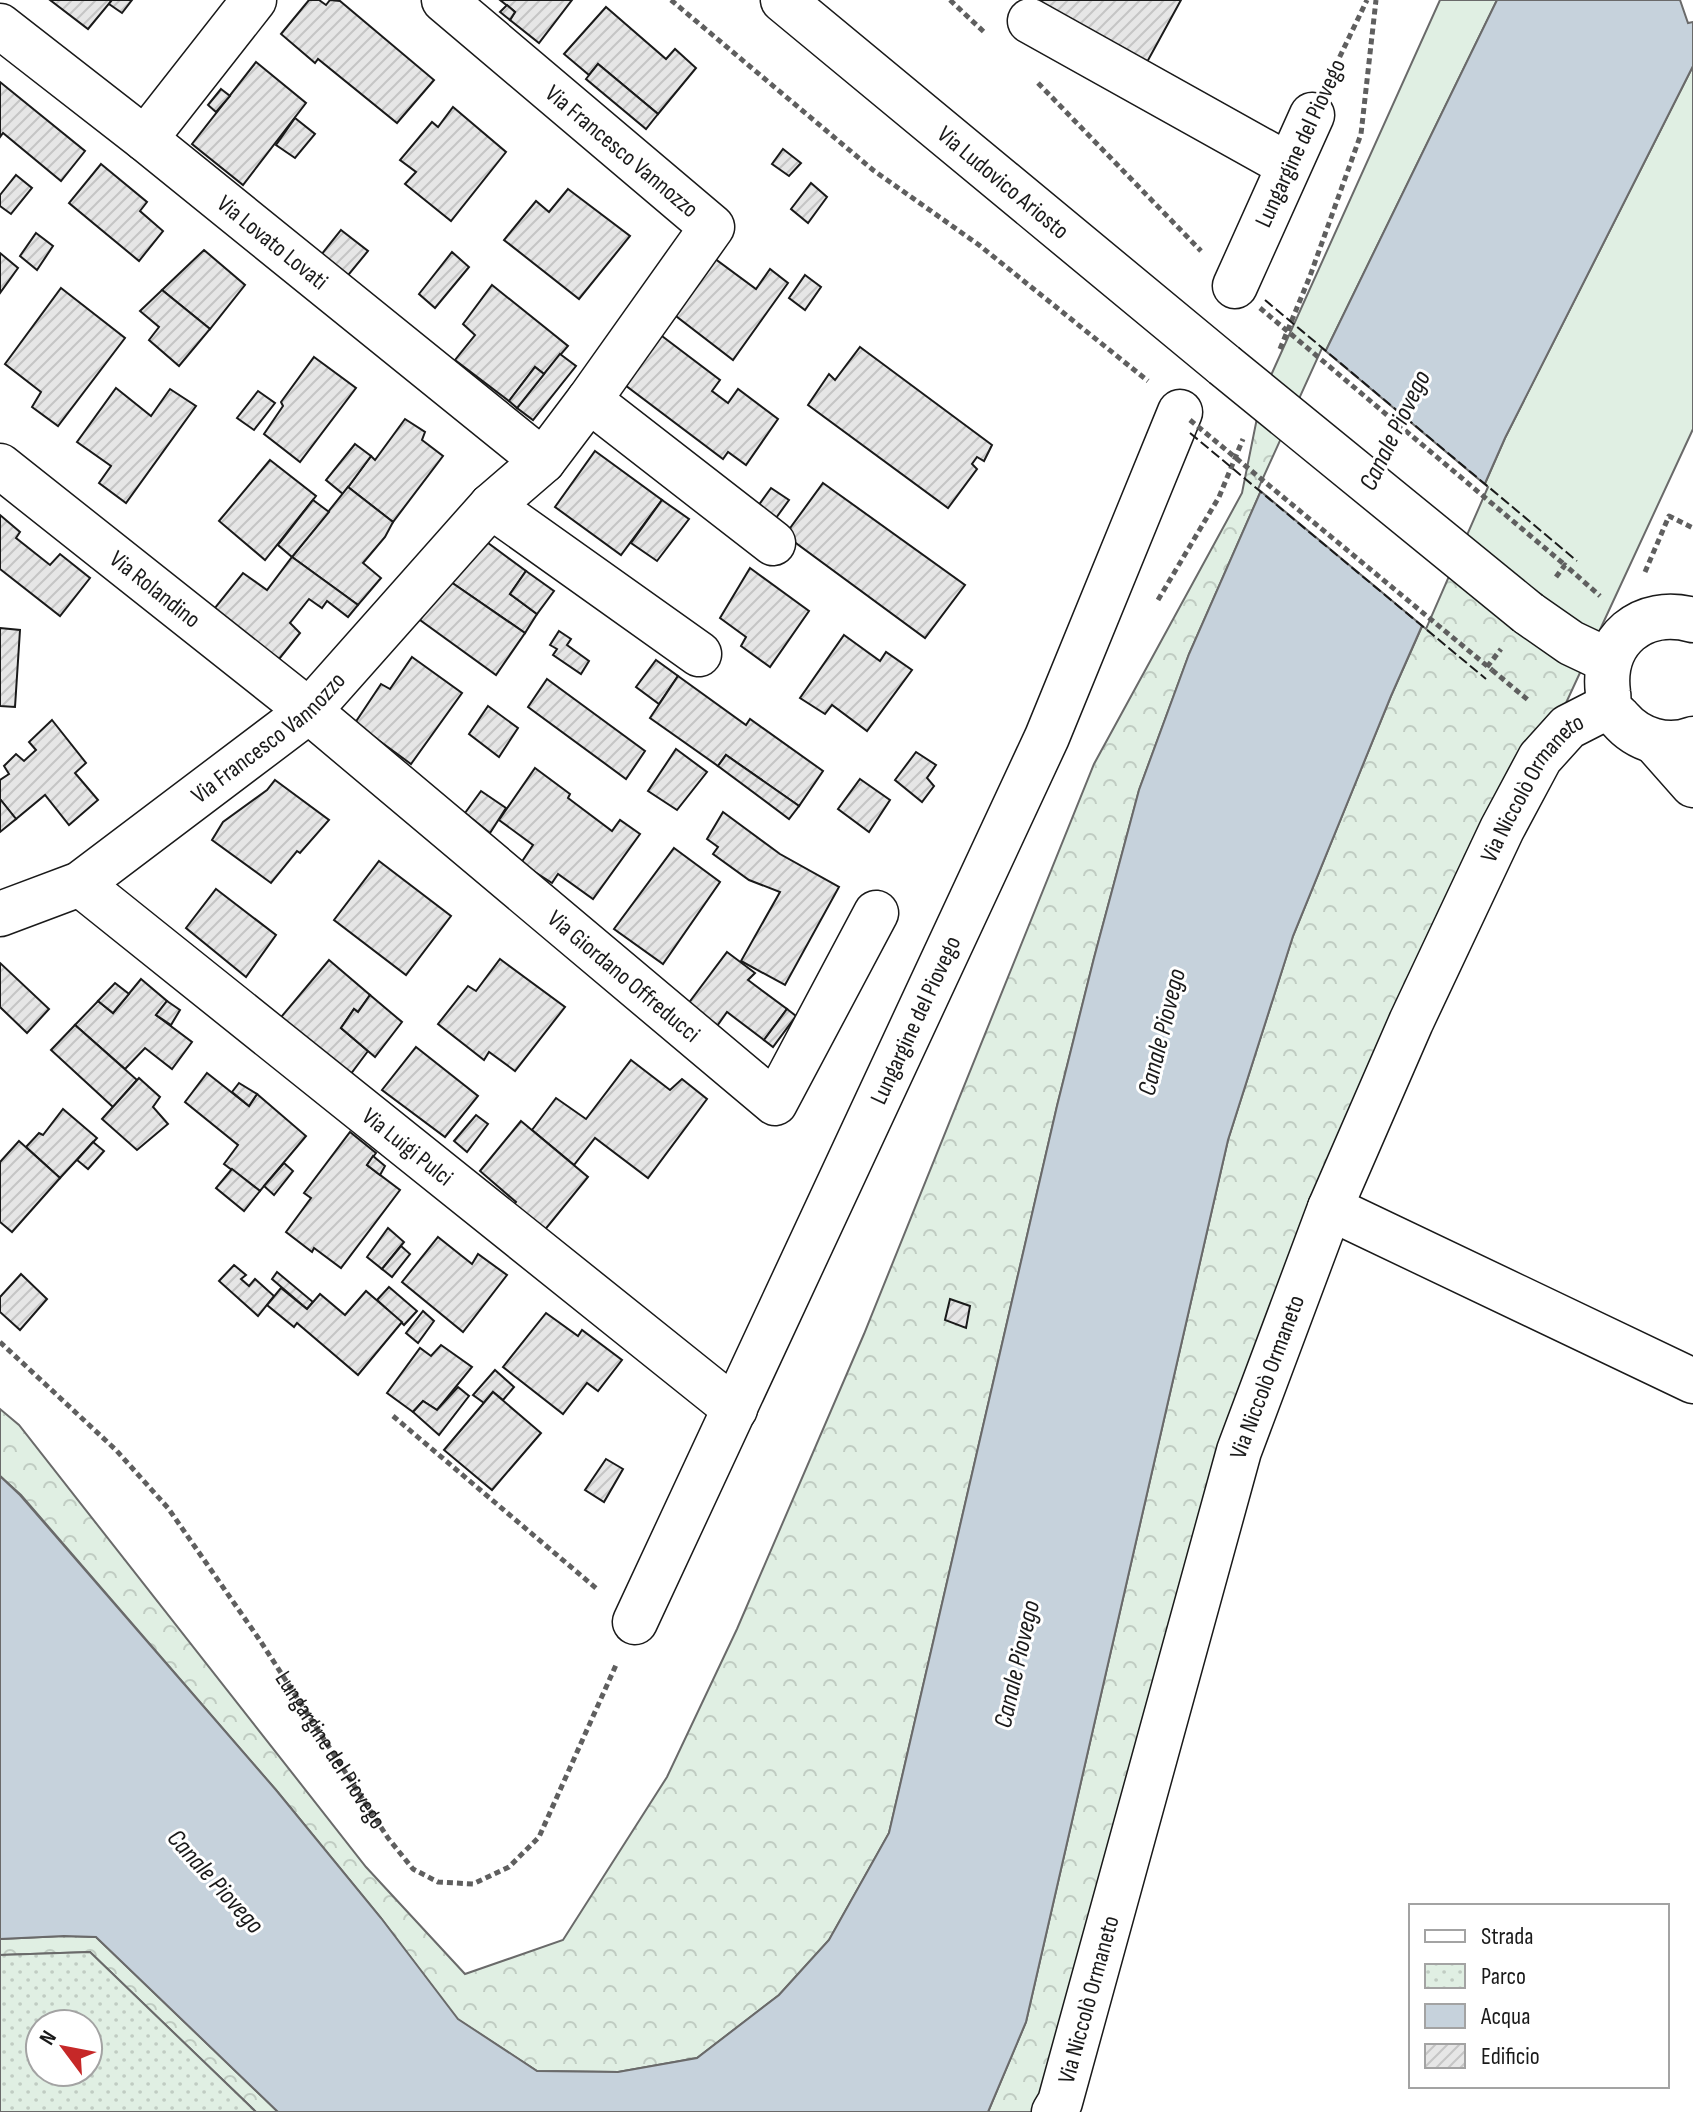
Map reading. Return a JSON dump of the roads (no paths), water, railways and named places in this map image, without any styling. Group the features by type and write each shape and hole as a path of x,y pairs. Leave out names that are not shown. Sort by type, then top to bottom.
{"street":[{"path":"145,139 254,0"},
{"name":"Via Francesco Vannozzo","path":"0,914 80,884 309,711 491,506 543,461 712,227 444,0"},
{"name":"Via Ludovico Ariosto","path":"783,0 1528,613 1571,643 1609,661"},
{"name":"Via Lovato Lovati","path":"0,26 145,139 543,461"},
{"path":"1012,30 1288,165"},
{"name":"Lungargine del Piovego","path":"1247,297 1288,165 1312,115"},
{"path":"589,400 773,543"},
{"name":"Lungargine del Piovego","path":"635,1622 1047,737 1176,406"},
{"name":"Via Rolandino","path":"0,466 309,711"},
{"path":"491,506 699,654"},
{"path":"1693,619 1667,616 1642,622 1622,638 1609,661 1606,680 1609,706 1634,732 1674,740 1693,785"},
{"name":"Via Niccolò Ormaneto","path":"1054,2112 1060,2102 1239,1451 1330,1208 1411,1022 1502,829 1540,758 1568,727 1609,706"},
{"name":"Via Giordano Offreducci","path":"309,711 775,1103 876,913"},
{"name":"Via Luigi Pulci","path":"80,884 735,1409"},
{"path":"1330,1208 1693,1381"}],"water":[{"name":"Canale Piovego","path":"1497,0 1680,0 1688,23 1693,22 1693,66 1505,438 1391,696 1293,936 1228,1140 1026,2022 988,2112 278,2112 96,1937 0,1939 0,1476 20,1495 276,1790 381,1918 458,2019 537,2071 618,2072 697,2058 779,1995 829,1940 889,1833 1057,1106 1139,790 1189,654 1293,418"}]}
